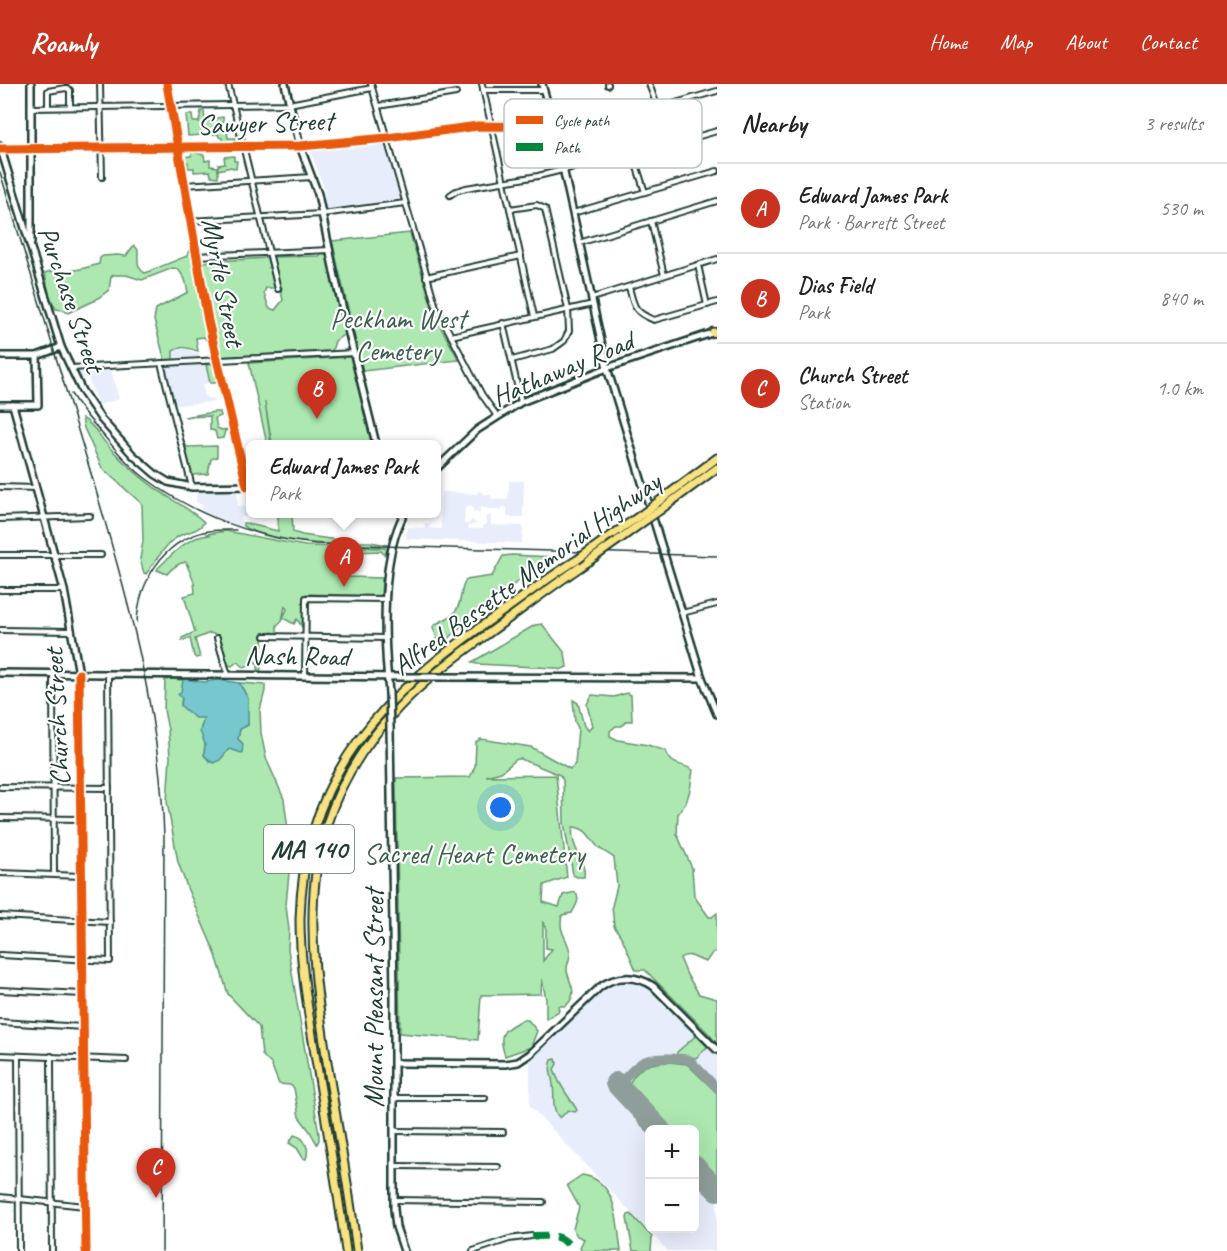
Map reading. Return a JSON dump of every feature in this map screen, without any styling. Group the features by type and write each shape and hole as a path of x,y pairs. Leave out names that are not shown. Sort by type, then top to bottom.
{"highway":[{"name":"Alfred Bessette Memorial Highway","path":"659,506 717,457"},
{"name":"Alfred Bessette Memorial Highway","path":"346,1251 308,1006 300,917 306,863 316,823 327,795 347,757 376,717 395,695 429,665 602,542 717,468"},
{"name":"Alfred Bessette Memorial Highway","path":"357,1251 320,1013 313,952 314,882 318,858 338,796 358,759 378,731 405,700 458,656 617,541 646,515"}],"main road":[{"path":"31,84 31,248"},
{"path":"285,84 300,146 318,194 375,440"},
{"name":"Sawyer Street","path":"0,148 300,146 478,126 504,126"},
{"name":"Purchase Street","path":"0,148 61,347 70,368 96,412 128,450 163,479 192,488 246,486"},
{"path":"564,170 607,368 702,678 717,714"},
{"path":"22,220 32,219"},
{"name":"Hathaway Road","path":"441,464 466,439 521,402 607,368 716,332"},
{"path":"0,356 37,356 61,347"},
{"path":"0,405 38,405 37,356"},
{"name":"Church Street","path":"13,405 64,590 79,674 86,1251"},
{"name":"Mount Pleasant Street","path":"402,518 388,568 385,599 390,728 395,1063 394,1200 396,1227 404,1251"},
{"name":"Nash Road","path":"0,673 702,678"},
{"path":"395,1063 514,1063 525,1058 600,987 621,978 640,980 653,986 717,1050"}],"street":[{"path":"100,84 102,177"},
{"name":"Myrtle Street","path":"167,84 195,256 216,360 246,475"},
{"path":"228,84 278,288"},
{"path":"482,84 534,316"},
{"path":"649,84 655,99"},
{"path":"31,108 289,104 372,86 436,307 486,402 497,416"},
{"path":"483,90 543,87"},
{"path":"48,107 48,90 66,88 70,90 70,107"},
{"path":"689,99 717,91"},
{"path":"378,106 456,93"},
{"path":"702,135 717,131"},
{"path":"450,195 456,191 573,168"},
{"path":"637,168 645,192"},
{"path":"573,213 717,171"},
{"path":"184,185 312,177"},
{"path":"579,243 717,201"},
{"path":"189,221 322,214 405,202"},
{"path":"510,209 537,205 545,209 568,309 569,331 562,344 550,351 512,360"},
{"path":"651,221 664,275"},
{"path":"195,256 330,250"},
{"path":"426,277 521,256"},
{"path":"451,336 568,309 717,259"},
{"path":"698,265 707,305"},
{"path":"629,287 635,308 652,319 659,320 717,302"},
{"path":"503,323 521,402"},
{"path":"70,368 354,353"},
{"path":"161,363 192,488"},
{"path":"0,488 36,488"},
{"path":"0,519 90,516"},
{"path":"0,555 101,555"},
{"path":"0,591 64,590"},
{"path":"305,675 306,598 385,599"},
{"path":"682,613 717,604"},
{"path":"0,630 73,631"},
{"path":"265,636 387,638"},
{"path":"217,638 228,675"},
{"path":"53,674 54,874"},
{"path":"0,955 110,961 108,674"},
{"path":"0,787 109,788"},
{"path":"0,818 81,819"},
{"path":"0,873 82,876"},
{"path":"0,916 110,922"},
{"path":"0,990 83,994"},
{"path":"0,1023 83,1028"},
{"path":"0,1055 126,1060"},
{"path":"18,1056 19,1251"},
{"path":"51,1056 52,1251"},
{"path":"394,1098 485,1098"},
{"path":"394,1131 503,1132"},
{"path":"394,1166 498,1167"},
{"path":"0,1197 85,1206"},
{"path":"394,1200 543,1202"},
{"path":"473,1251 508,1239 532,1236"}],"shaded area":[{"path":"384,142 400,199 326,209 324,188 309,148"},
{"path":"187,348 199,353 200,357 173,358 175,351"},
{"path":"206,365 209,383 202,385 206,398 214,399 215,402 175,405 166,367"},
{"path":"111,371 119,399 98,405 88,378 80,379 77,372"},
{"path":"509,481 524,481 523,517 507,517 507,507 502,507 501,511 480,507 480,512 473,512 473,507 465,506 464,524 472,520 477,524 468,526 468,529 483,529 483,525 486,525 486,516 491,516 491,525 523,526 522,543 406,539 407,527 425,528 425,523 431,524 428,528 441,529 442,492 477,494 477,491 491,495 492,499 508,500"},
{"path":"237,491 238,507 245,507 246,517 241,517 242,527 206,513 201,510 202,505 196,502 196,493"},
{"path":"631,980 640,982 654,992 717,1053 717,1251 668,1251 651,1233 699,1233 699,1125 645,1125 645,1227 530,1106 530,1057 604,988 613,983"}],"green space":[{"path":"201,111 204,111 205,121 223,117 228,138 236,138 238,143 222,144 222,138 218,134 188,136 186,115 192,115 193,122 199,122"},
{"path":"192,152 204,155 205,161 210,160 210,166 218,167 218,177 211,176 210,171 194,172 194,168 188,168 188,162 183,162 182,157 191,156"},
{"path":"234,156 234,161 237,161 236,169 231,167 218,170 218,165 225,164 224,157"},
{"name":"Peckham West Cemetery","path":"410,233 435,317 459,360 363,371 332,241"},
{"path":"134,245 138,250 139,266 145,273 187,256 189,250 193,250 209,338 206,340 204,337 196,338 198,351 181,348 173,351 173,360 165,361 154,320 156,309 188,292 185,279 178,269 173,268 142,280 126,275 113,275 109,290 94,301 68,313 56,309 49,295 45,273 73,271 99,264 103,256 126,256"},
{"path":"322,253 326,254 346,333 335,341 332,351 219,357 201,262 267,258 274,288 266,288 264,293 269,308 275,310 283,300 280,289 282,288 279,286 272,257 319,256"},
{"path":"351,357 373,440 271,440 265,402 270,440 266,440 249,363"},
{"path":"213,364 218,383 210,383 206,365"},
{"path":"220,412 221,416 215,418 217,428 230,429 225,431 223,438 217,439 215,431 210,430 210,416 184,417"},
{"path":"82,418 138,475 204,522 200,527 179,536 169,544 146,574 140,559 143,541 142,504 102,468 84,428"},
{"path":"182,437 187,447 217,446 217,457 211,459 208,474 192,475"},
{"path":"278,518 292,518 293,532 302,535 338,542 370,542 388,545 292,541 256,533 243,526 243,523 278,531"},
{"path":"226,531 305,546 385,548 387,549 385,555 381,551 354,552 353,568 349,569 348,575 350,577 382,578 381,596 306,594 302,627 297,619 294,624 283,618 287,609 285,606 282,621 277,625 277,633 264,635 260,673 258,673 258,665 254,660 250,665 244,667 237,662 232,666 228,665 220,636 210,633 195,639 200,657 196,658 190,638 182,641 182,638 195,632 184,596 195,593 194,582 187,565 189,566 186,562 180,563 167,574 157,570 175,552 193,539"},
{"path":"503,556 552,557 477,611 442,644 439,644 433,627 457,609 466,580 492,576"},
{"path":"542,624 565,653 567,667 560,670 472,662 535,625"},
{"path":"165,680 183,680 181,705 203,718 204,723 201,727 205,744 204,755 210,762 222,757 229,749 242,750 242,743 238,739 240,729 248,725 246,698 239,683 265,685 260,710 261,733 266,758 284,799 291,852 286,905 289,930 288,949 319,1134 317,1144 299,1117 294,1088 290,1085 279,1084 271,1064 262,1055 259,1027 228,994 216,955 178,862 167,802 170,757 164,710"},
{"name":"Sacred Heart Cemetery","path":"627,693 631,695 632,721 616,726 610,731 610,736 666,751 671,760 693,770 686,803 678,814 677,834 692,868 694,896 709,917 717,913 717,951 712,953 706,962 687,955 680,958 699,994 717,999 717,1045 710,1035 645,970 636,970 614,926 612,906 617,886 614,858 597,846 585,831 573,827 573,841 583,866 584,877 573,875 564,823 563,780 560,775 521,759 517,759 501,772 486,776 556,775 567,877 544,885 543,902 559,907 563,895 575,892 578,897 572,913 562,915 561,921 570,952 567,968 572,997 566,1006 558,1006 559,1011 546,1019 546,999 542,979 541,994 481,995 478,1040 400,1033 396,778 470,777 475,766 476,742 481,739 531,747 570,769 575,764 578,728 575,722 573,700 578,703 584,726 588,731 592,726 587,704 592,695 614,697","holes":["543,921 546,930 546,948 552,949 543,961"]},
{"path":"528,1020 537,1031 531,1047 505,1056 502,1043 503,1034 510,1026"},
{"path":"698,1034 709,1045 696,1058 677,1055 677,1052"},
{"path":"556,1059 557,1064 554,1069 556,1075 577,1110 575,1112 568,1110 560,1118 554,1107 554,1089 550,1070 552,1060"},
{"path":"655,1063 687,1064 717,1093 717,1181 699,1161 699,1125 664,1125 628,1085 640,1069"},
{"path":"294,1135 306,1144 306,1159 297,1148 289,1143"},
{"path":"582,1175 603,1185 609,1194 614,1205 621,1251 581,1251 580,1247 584,1239 577,1236 573,1229 579,1207 567,1185"},
{"path":"631,1214 645,1229 645,1233 652,1237 651,1251 633,1251 628,1215"}],"water":[{"path":"184,679 239,683 248,698 248,725 240,729 238,739 243,744 242,753 229,749 220,760 213,763 204,755 205,744 200,731 204,718 195,718 181,706 182,698 178,694 181,692"}],"taxiway":[{"path":"618,1085 640,1063 660,1058 683,1058 690,1060 717,1088"}],"runway":[{"path":"616,1083 655,1125"},
{"path":"699,1171 717,1190"}],"railway":[{"path":"0,172 114,553 148,692 161,788 164,837 162,1251"},
{"path":"71,394 84,413 132,467 163,491 225,522 269,536 315,544 717,556"},
{"path":"137,622 142,593 155,566 165,555 188,537 215,530 236,530"}],"marked path":[{"path":"532,1236 560,1238 565,1241 571,1251"}],"cycle path":[{"path":"167,84 208,321 246,482"},
{"path":"0,149 300,146 478,126 504,126"},
{"path":"79,674 86,1251"}],"place":[{"name":"Dias Field","path":"317,419"},
{"name":"Edward James Park","path":"344,587"},
{"name":"Church Street","path":"156,1198"}]}
